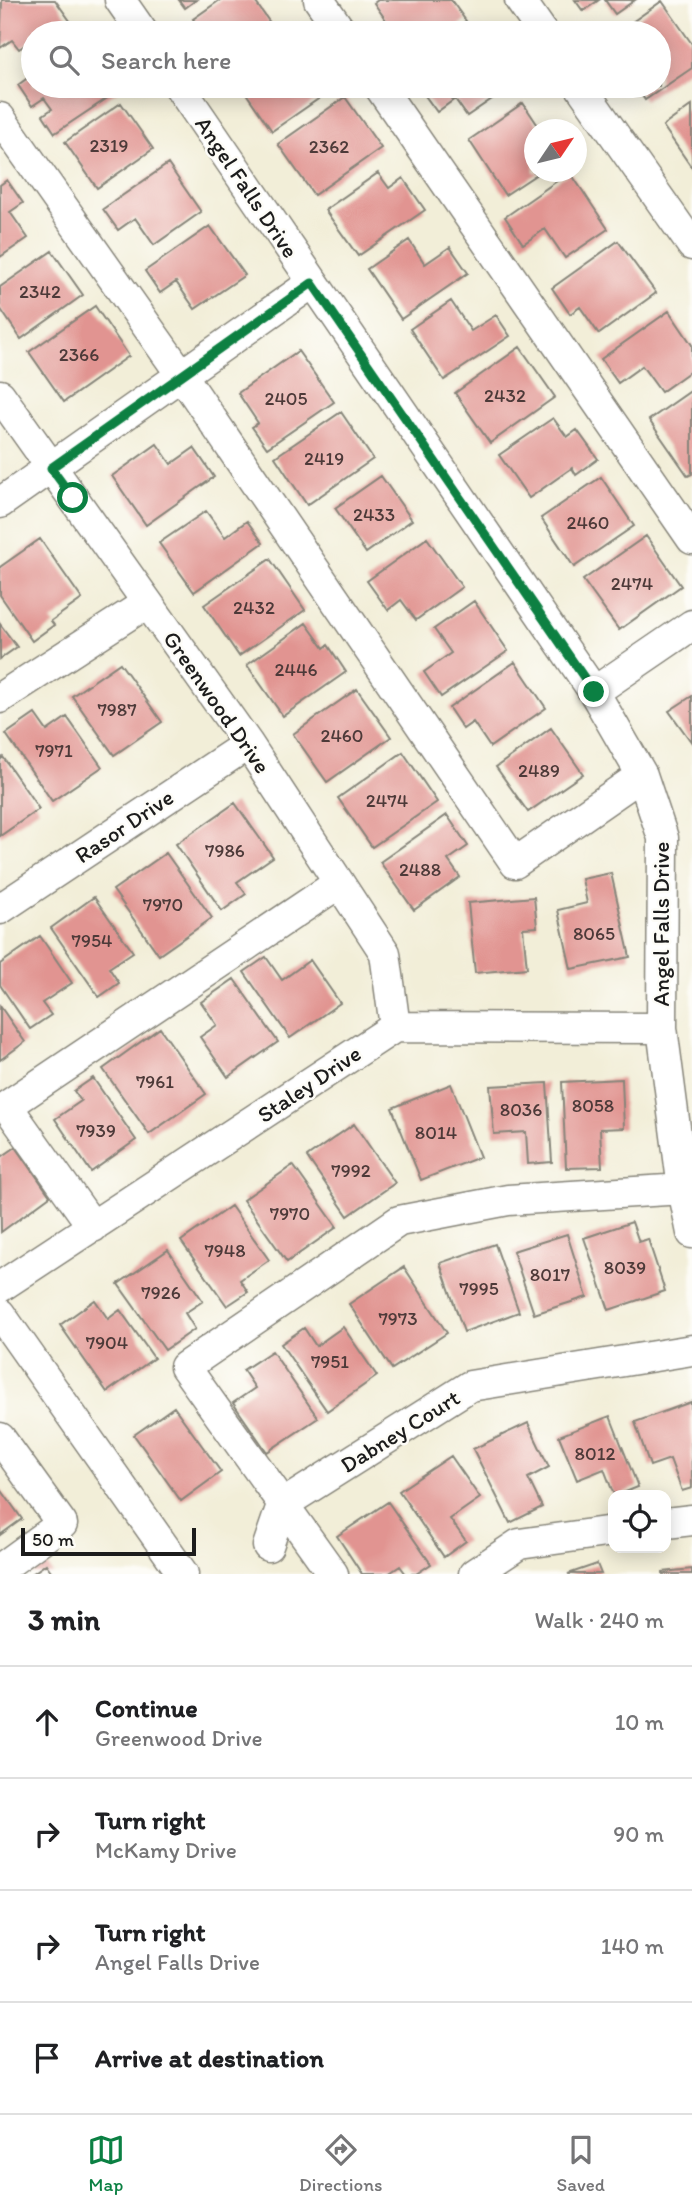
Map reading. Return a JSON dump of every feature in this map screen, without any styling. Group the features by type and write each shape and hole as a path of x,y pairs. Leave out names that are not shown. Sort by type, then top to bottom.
{"street":[{"path":"120,0 135,21"},
{"path":"319,0 334,21"},
{"path":"520,0 535,21"},
{"name":"Angel Falls Drive","path":"187,98 594,692 642,775 663,838 662,1028 683,1189 692,1233"},
{"path":"387,98 692,539"},
{"path":"588,98 692,246"},
{"path":"0,118 183,377 515,863 642,775"},
{"path":"0,503 183,377 312,283"},
{"name":"Greenwood Drive","path":"0,395 247,744 385,953 395,1027"},
{"path":"0,698 147,603"},
{"path":"594,692 692,625"},
{"name":"Rasor Drive","path":"0,909 247,744"},
{"path":"93,1227 7,1107 339,883"},
{"path":"395,1027 662,1028"},
{"name":"Staley Drive","path":"0,1287 395,1027"},
{"path":"333,1574 185,1367 399,1221 508,1200 683,1189"},
{"path":"0,1314 183,1574"},
{"name":"Dabney Court","path":"282,1505 470,1386 692,1350"},
{"path":"0,1438 62,1524 0,1570"},
{"path":"268,1546 282,1505"},
{"path":"671,1522 692,1520"},
{"path":"474,1574 519,1544 608,1532"}],"building":[{"path":"2,0 55,0 70,21 21,21 21,48 19,49 12,40 0,48"},
{"path":"179,0 196,0 185,8"},
{"path":"220,0 254,0 269,21 194,21 193,19"},
{"path":"378,0 451,0 466,21 387,21 374,3"},
{"path":"575,0 599,0 583,11"},
{"path":"605,0 635,0 615,14"},
{"path":"662,1 692,44 692,68 671,82 671,21 634,21"},
{"path":"27,98 44,98 32,106"},
{"path":"44,98 108,98 55,133 43,115 52,109"},
{"path":"249,98 320,98 272,131"},
{"path":"346,98 381,148 314,195 278,144"},
{"path":"427,98 493,98 467,116 455,99 437,112"},
{"path":"121,103 153,149 97,188 65,142"},
{"path":"523,103 534,119 524,119 525,182 505,195 469,140"},
{"path":"692,105 692,168 663,126"},
{"path":"168,164 201,212 154,245 135,218 118,230 103,209"},
{"path":"378,173 389,188 403,178 425,210 358,256 325,210"},
{"path":"7,180 23,203 10,212 28,238 0,257 0,185"},
{"path":"556,182 577,182 608,229 565,258 545,229 523,244 505,217"},
{"path":"210,226 245,275 195,309 176,282 160,293 145,271"},
{"path":"409,240 425,264 450,247 468,273 401,319 367,269"},
{"path":"618,241 656,293 599,334 580,307 570,314 552,288"},
{"path":"52,251 83,295 21,339 0,308 0,287"},
{"path":"451,301 471,331 496,315 510,336 444,380 410,329"},
{"path":"95,306 129,356 64,402 29,352"},
{"path":"669,311 692,345 692,370 661,392 642,366 618,383 601,359"},
{"path":"520,347 555,397 490,443 455,393"},
{"path":"298,351 334,402 267,448 252,427 258,423 238,393"},
{"path":"692,390 692,474 688,476 649,420"},
{"path":"341,412 373,459 307,505 275,457"},
{"path":"553,418 567,437 577,430 598,459 576,475 572,468 529,498 499,455"},
{"path":"157,444 171,464 194,448 214,477 146,525 112,476"},
{"path":"381,476 412,520 366,553 335,508"},
{"path":"601,477 634,526 574,567 541,518"},
{"path":"206,511 225,537 247,521 263,543 194,592 159,543"},
{"path":"646,536 681,586 619,630 583,580"},
{"path":"427,538 462,587 416,620 401,600 388,610 367,581"},
{"path":"40,539 82,599 51,621 54,625 32,641 0,595 0,567"},
{"path":"270,559 305,610 239,656 204,605"},
{"path":"474,601 508,651 441,697 424,672 451,653 434,629"},
{"path":"306,623 324,648 328,645 346,672 283,716 247,665"},
{"path":"0,624 17,647 0,659"},
{"path":"515,662 546,708 490,747 473,722 463,729 449,708"},
{"path":"120,663 162,722 114,755 72,696"},
{"path":"357,689 391,737 327,782 293,734"},
{"path":"692,696 692,743 669,711"},
{"path":"35,714 47,731 67,717 102,767 52,801 6,734"},
{"path":"551,728 583,774 528,812 496,767"},
{"path":"403,752 437,802 372,847 338,798"},
{"path":"3,757 39,809 0,836 0,760"},
{"path":"235,803 273,857 237,882 246,894 222,911 176,844"},
{"path":"447,815 468,846 448,860 460,877 414,910 380,862"},
{"path":"166,853 212,918 159,955 113,890"},
{"path":"611,873 630,957 571,969 558,910 587,903 582,879"},
{"path":"94,897 133,952 109,968 119,983 99,997 51,928"},
{"path":"534,897 537,927 523,928 527,968 475,973 468,903"},
{"path":"40,936 72,983 42,1003 51,1015 30,1029 0,985 0,964"},
{"path":"266,957 282,980 310,960 340,1003 290,1038 244,972"},
{"path":"234,979 278,1042 228,1077 200,1037 217,1025 201,1002"},
{"path":"0,1006 25,1042 0,1060"},
{"path":"160,1028 206,1094 149,1134 103,1069"},
{"path":"93,1078 136,1140 91,1172 55,1119 81,1101 74,1091"},
{"path":"622,1079 624,1128 600,1129 602,1167 566,1168 562,1082"},
{"path":"547,1083 552,1162 528,1164 526,1132 494,1134 490,1086"},
{"path":"451,1084 480,1157 421,1180 392,1108"},
{"path":"354,1124 395,1183 348,1216 307,1157"},
{"path":"16,1147 50,1196 1,1232 0,1158"},
{"path":"293,1165 337,1227 287,1262 243,1200"},
{"path":"231,1206 269,1260 240,1280 248,1292 227,1306 181,1241"},
{"path":"632,1222 639,1242 648,1239 665,1291 609,1310 584,1238"},
{"path":"567,1234 587,1297 534,1314 513,1251"},
{"path":"495,1244 519,1312 464,1332 440,1263"},
{"path":"168,1250 203,1301 185,1313 195,1329 165,1350 118,1284"},
{"path":"404,1267 447,1333 392,1369 349,1304"},
{"path":"95,1300 108,1319 120,1310 154,1358 107,1392 60,1325"},
{"path":"343,1327 377,1376 327,1411 281,1344 304,1328 316,1346"},
{"path":"272,1351 318,1418 267,1452 233,1403 255,1388 243,1370"},
{"path":"691,1402 692,1488 682,1491 670,1459 650,1466 635,1422"},
{"path":"174,1407 221,1472 181,1501 134,1435"},
{"path":"610,1416 638,1487 630,1490 612,1490 604,1469 577,1480 559,1436"},
{"path":"528,1423 549,1467 528,1478 542,1507 510,1523 473,1449"},
{"path":"451,1456 480,1498 450,1519 466,1541 444,1557 399,1491"},
{"path":"0,1488 22,1519 0,1535"},
{"path":"388,1502 431,1564 416,1574 406,1574 400,1566 388,1574 362,1574 337,1536"},
{"path":"46,1564 53,1574 32,1574"},
{"path":"597,1564 601,1574 568,1574"},
{"path":"692,1569 692,1574 663,1574 663,1572"}],"route":[{"path":"73,498 51,468 312,283 594,692"}]}
